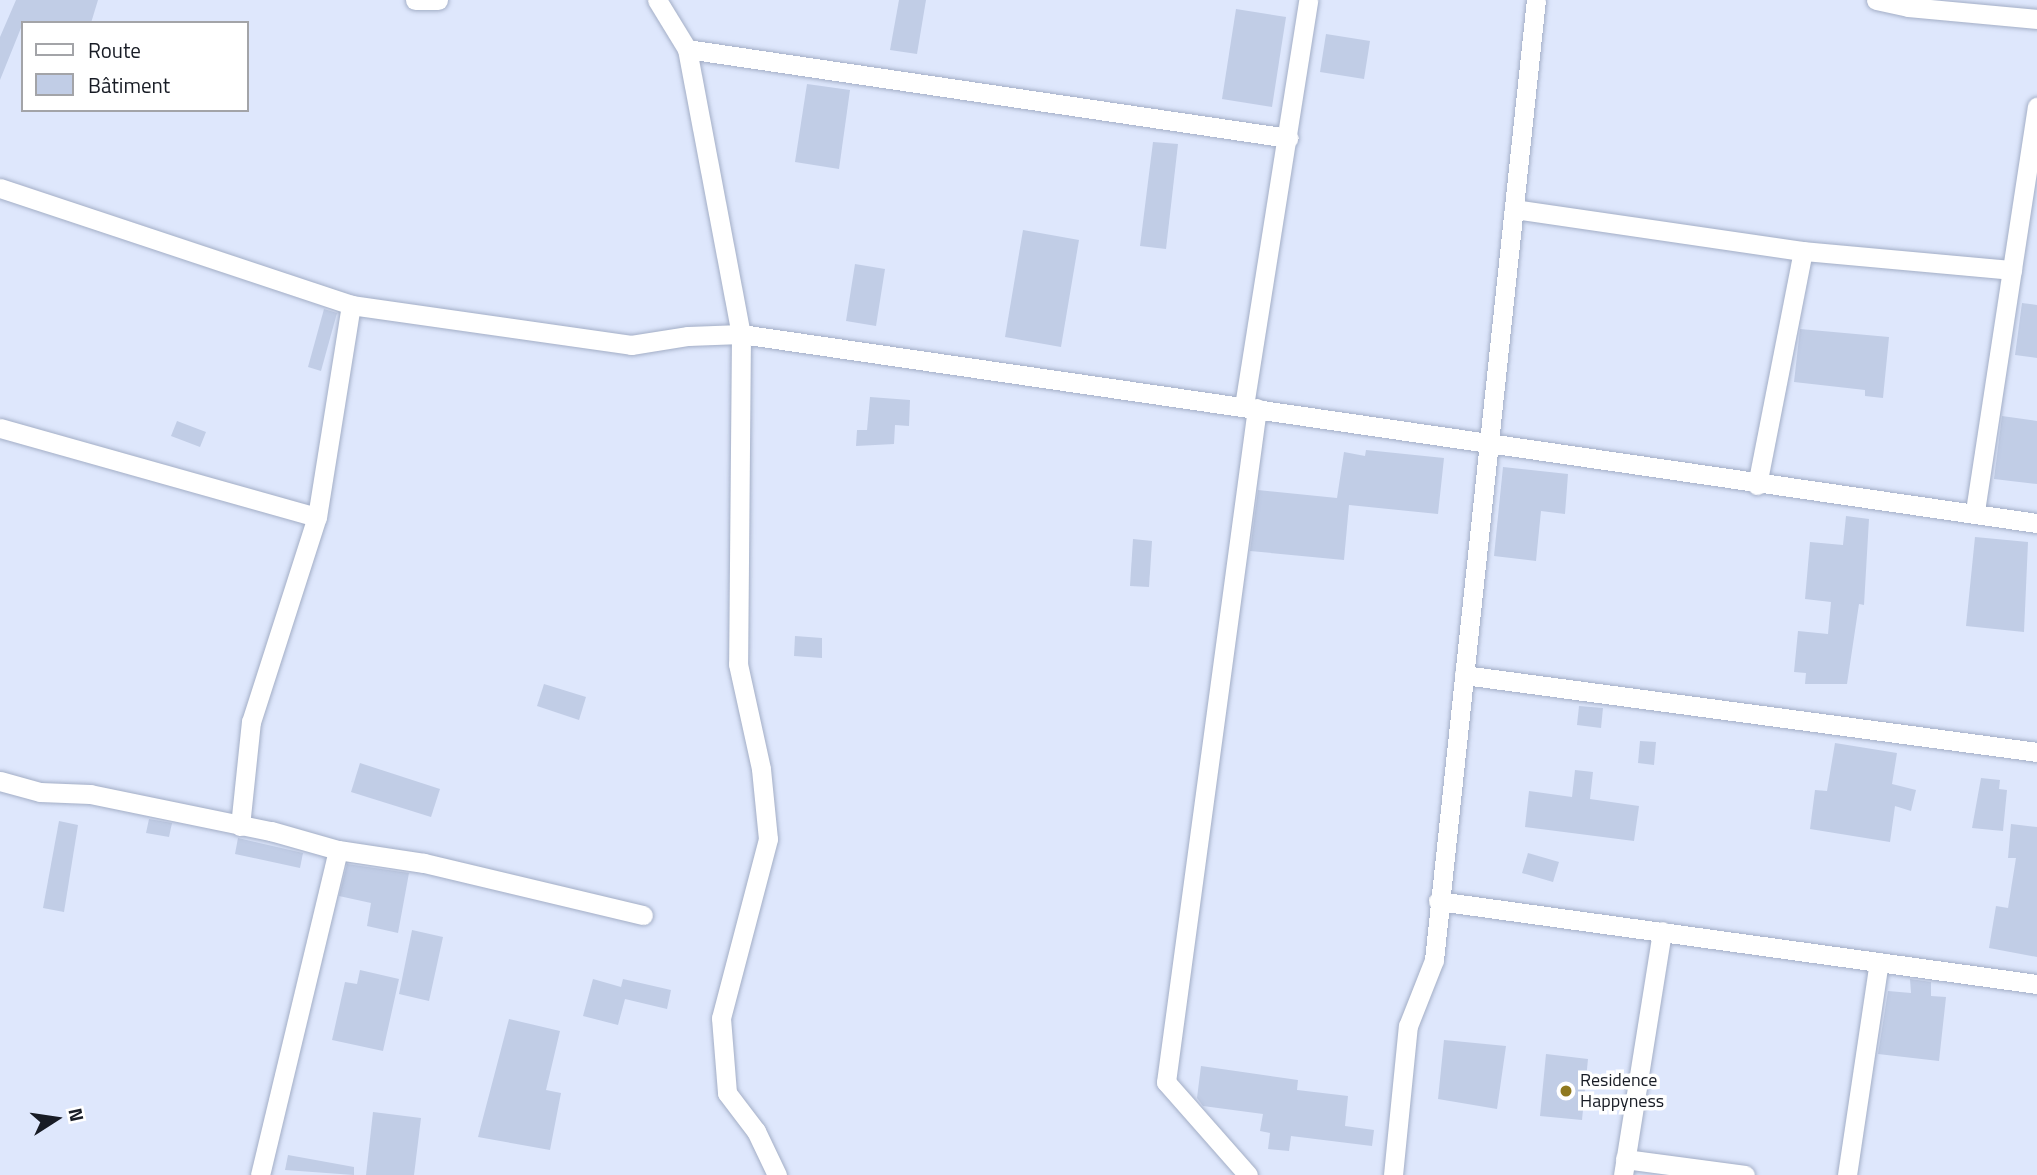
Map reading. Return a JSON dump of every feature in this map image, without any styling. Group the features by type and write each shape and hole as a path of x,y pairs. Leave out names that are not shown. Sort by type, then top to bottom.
{"street":[{"path":"415,0 438,0"},
{"path":"657,0 687,50 741,334 738,664 761,769 768,839 721,1018 727,1093 756,1131 777,1175"},
{"path":"1248,1175 1166,1082 1251,407 1308,0"},
{"path":"1393,1175 1408,1026 1434,960 1438,901 1536,0"},
{"path":"1875,0 1908,8 2037,19"},
{"path":"687,50 1288,138"},
{"path":"1975,511 2037,107"},
{"path":"0,188 351,305 631,345 688,336 741,334 1251,407 1757,485 1975,511 2037,523"},
{"path":"1514,209 1803,251 2012,271"},
{"path":"1757,485 1803,251"},
{"path":"240,826 258,691 317,517 351,305"},
{"path":"0,428 317,517"},
{"path":"1464,675 2037,752"},
{"path":"0,781 40,792 90,794 338,850 424,863 643,915"},
{"path":"260,1175 338,850"},
{"path":"1438,901 2037,984"},
{"path":"1662,931 1624,1167 1745,1175"},
{"path":"1847,1175 1879,962"}],"building":[{"path":"16,0 98,0 92,21 21,21 21,28 0,80 0,37"},
{"path":"899,0 926,0 917,54 890,50"},
{"path":"1236,9 1286,17 1272,107 1222,99"},
{"path":"1326,34 1370,41 1364,79 1320,72"},
{"path":"807,84 850,90 839,169 795,162"},
{"path":"1153,142 1178,144 1166,249 1140,246"},
{"path":"1023,230 1079,240 1061,347 1005,337"},
{"path":"855,264 885,269 876,326 846,321"},
{"path":"2022,303 2037,305 2037,358 2015,355"},
{"path":"324,309 337,313 321,371 308,367"},
{"path":"1800,329 1889,337 1883,398 1865,396 1865,390 1794,382"},
{"path":"870,397 910,400 909,426 895,425 894,444 856,446 857,430 867,430"},
{"path":"2002,416 2037,421 2037,484 1994,479"},
{"path":"177,421 206,432 200,447 171,436"},
{"path":"1366,450 1444,458 1438,514 1349,505 1344,560 1250,551 1258,490 1337,498 1344,452 1365,456"},
{"path":"1503,467 1568,474 1565,514 1541,511 1536,561 1494,556"},
{"path":"1846,516 1869,519 1864,605 1859,604 1847,684 1805,684 1806,673 1794,672 1798,631 1828,634 1831,602 1805,599 1810,542 1843,545"},
{"path":"1975,537 2028,542 2024,632 1966,626"},
{"path":"1133,539 1152,541 1149,587 1130,586"},
{"path":"795,636 822,638 822,658 794,656"},
{"path":"544,684 586,697 579,720 537,706"},
{"path":"1579,706 1603,708 1601,728 1577,725"},
{"path":"1640,741 1656,742 1654,765 1638,763"},
{"path":"1835,743 1897,753 1892,784 1916,790 1911,811 1895,806 1890,842 1810,829 1815,790 1827,791"},
{"path":"360,763 440,789 431,817 351,792"},
{"path":"1575,770 1593,772 1590,799 1639,806 1634,841 1525,827 1529,791 1572,797"},
{"path":"1981,778 2000,780 1999,789 2007,790 2003,831 1972,828"},
{"path":"149,819 172,823 169,837 146,833"},
{"path":"59,821 78,825 64,912 43,908"},
{"path":"2011,824 2037,827 2037,957 1989,948 1996,906 2008,908 2016,858 2008,858"},
{"path":"238,838 303,853 300,868 235,854"},
{"path":"1528,853 1559,862 1553,882 1522,873"},
{"path":"347,864 409,873 398,933 367,926 371,903 339,896"},
{"path":"412,930 443,937 429,1001 399,994"},
{"path":"360,970 399,979 383,1051 332,1040 345,982 357,984"},
{"path":"593,979 621,987 623,979 671,990 667,1009 625,999 618,1025 583,1016"},
{"path":"1910,979 1931,982 1931,996 1946,997 1939,1061 1878,1054 1888,991 1911,993"},
{"path":"509,1019 560,1031 546,1090 561,1093 550,1150 478,1137"},
{"path":"1444,1040 1506,1046 1497,1109 1438,1099"},
{"path":"1546,1054 1588,1059 1582,1120 1540,1116"},
{"path":"1201,1066 1298,1080 1297,1090 1348,1096 1345,1126 1374,1130 1372,1146 1291,1136 1289,1151 1268,1149 1270,1133 1260,1131 1263,1114 1203,1106 1197,1098"},
{"path":"373,1112 421,1118 414,1175 366,1175"},
{"path":"288,1155 354,1167 354,1175 285,1170"}],"place":[{"name":"Residence Happyness","path":"1566,1091"}]}
